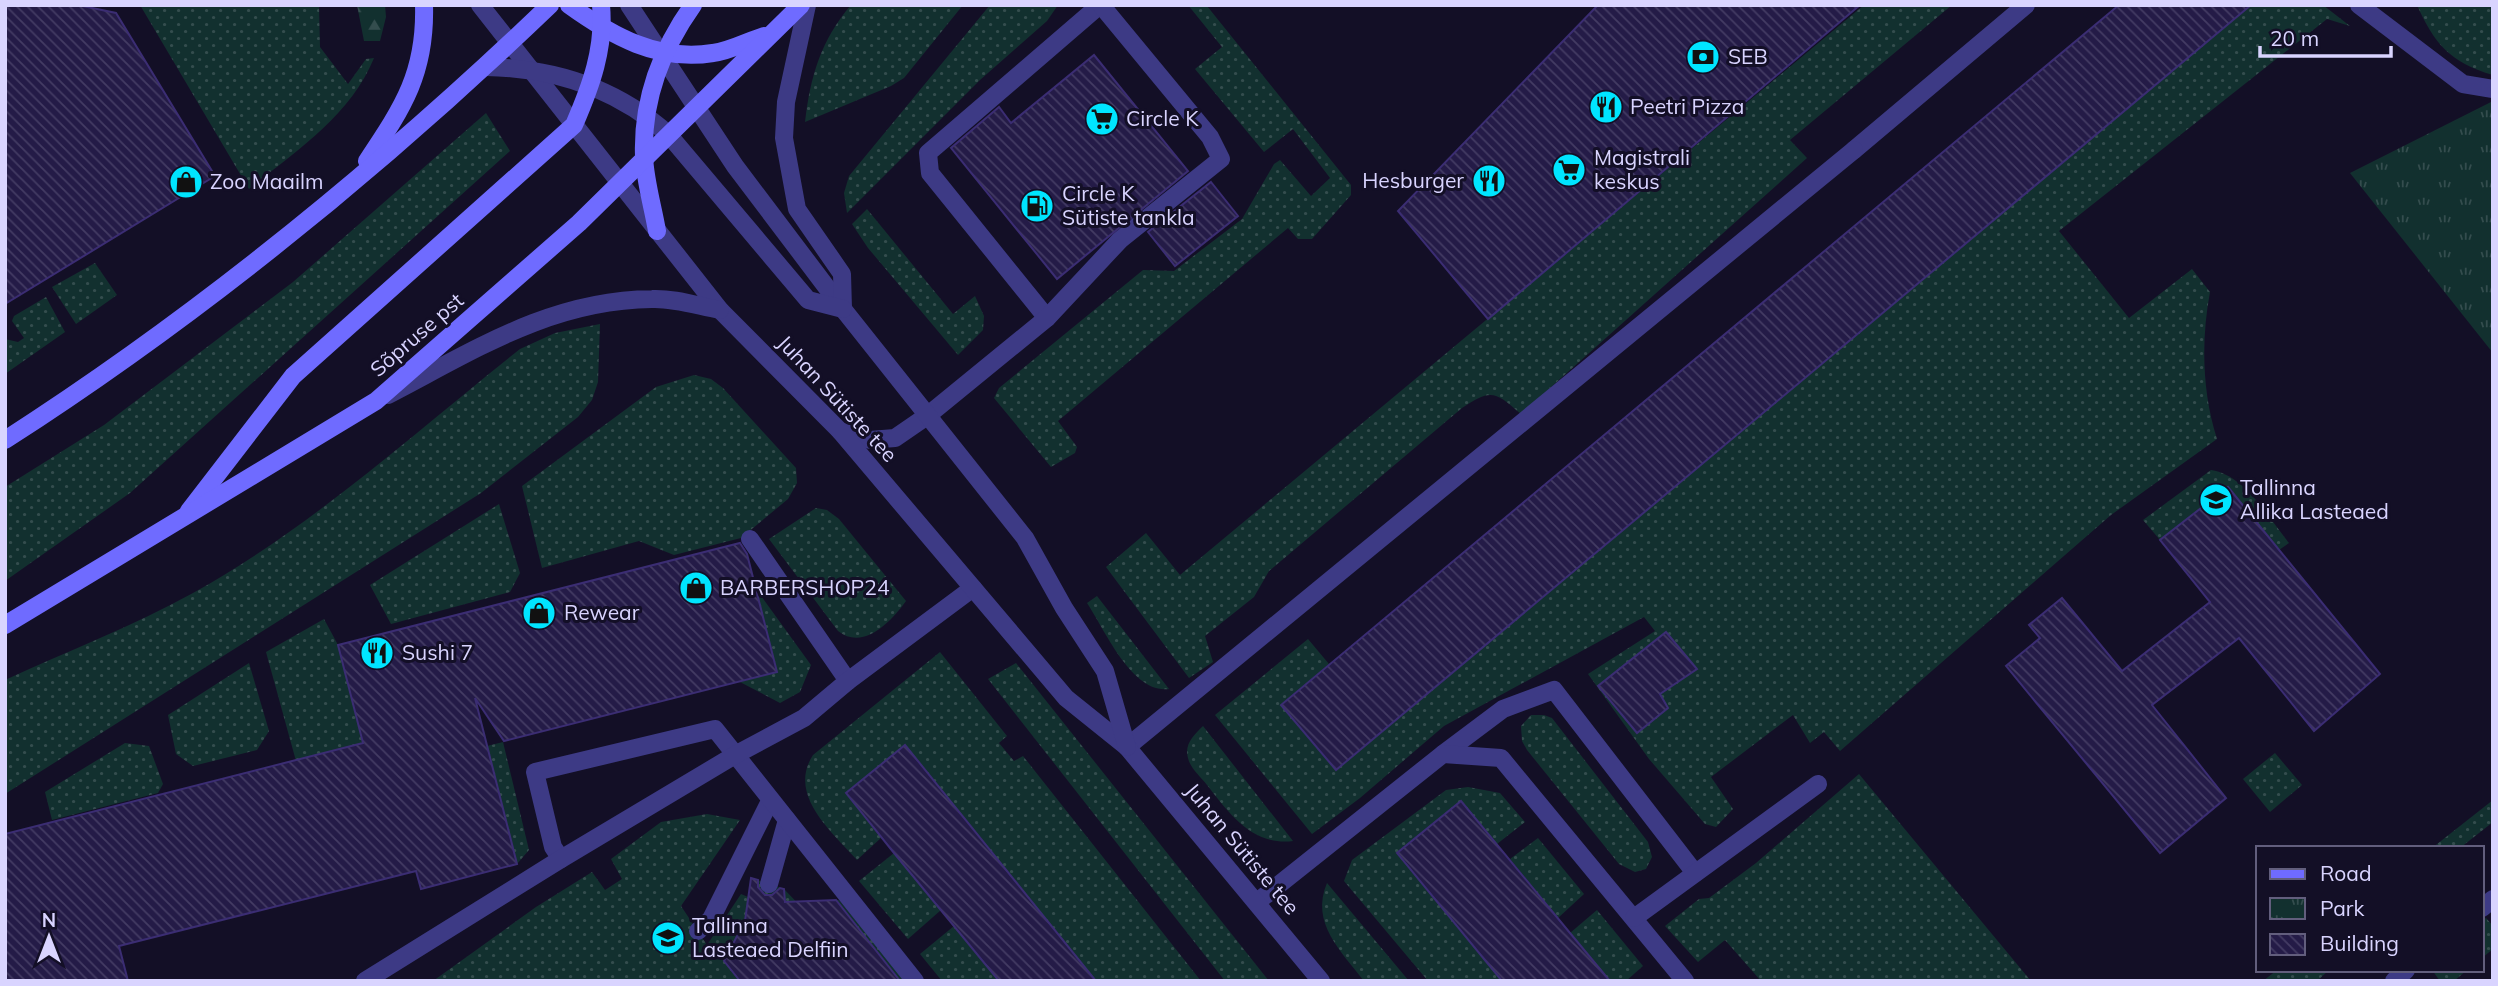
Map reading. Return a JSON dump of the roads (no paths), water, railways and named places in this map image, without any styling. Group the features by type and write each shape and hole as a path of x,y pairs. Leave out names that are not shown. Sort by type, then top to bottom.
{"main road":[{"path":"356,179 407,100 420,61 424,5"},
{"path":"5,440 208,299 356,179 486,66 550,5"},
{"path":"569,5 604,30 662,54 714,53 771,34"},
{"path":"181,521 293,376 574,125 592,84 604,30 601,5"},
{"path":"657,231 644,158 645,114 662,54 694,5"},
{"name":"Sõpruse pst","path":"5,625 376,401 579,223 801,5"}],"street":[{"name":"Juhan Sütiste tee","path":"480,5 720,310 841,431 1066,698 1127,747 1321,981"},
{"name":"Juhan Sütiste tee","path":"629,5 695,108 843,309 1025,538 1064,608 1105,671 1127,747"},
{"path":"486,66 528,67 592,84 645,114 668,134 807,300 843,309 842,274 797,209 784,138 786,102 807,5"},
{"path":"841,431 870,440 895,438 927,416 1047,318 1120,240 1221,159 1210,137 1100,5 928,153 930,173 1047,318"},
{"path":"1127,747 1854,150 2026,5"},
{"path":"2359,5 2463,84 2493,89"},
{"path":"376,401 503,336 565,310 610,301 655,299 720,310"},
{"path":"750,539 848,681"},
{"path":"365,981 734,755 804,718 848,681 973,588"},
{"path":"1257,902 1503,709 1554,690 1695,873"},
{"path":"561,859 553,847 536,772 715,729 915,981"},
{"path":"1443,754 1501,758 1685,981"},
{"path":"1634,918 1818,784"},
{"path":"698,931 711,919 770,800"},
{"path":"769,884 787,820"}],"place":[{"name":"SEB","path":"1703,57"},
{"name":"Peetri Pizza","path":"1606,107"},
{"name":"Circle K","path":"1102,119"},
{"name":"Magistrali keskus","path":"1569,170"},
{"name":"Hesburger","path":"1489,181"},
{"name":"Zoo Maailm","path":"186,182"},
{"name":"Circle K Sütiste tankla","path":"1037,206"},
{"name":"Tallinna Allika Lasteaed","path":"2216,500"},
{"name":"BARBERSHOP24","path":"696,588"},
{"name":"Rewear","path":"539,613"},
{"name":"Sushi 7","path":"377,653"},
{"name":"Tallinna Lasteaed Delfiin","path":"668,938"}]}
